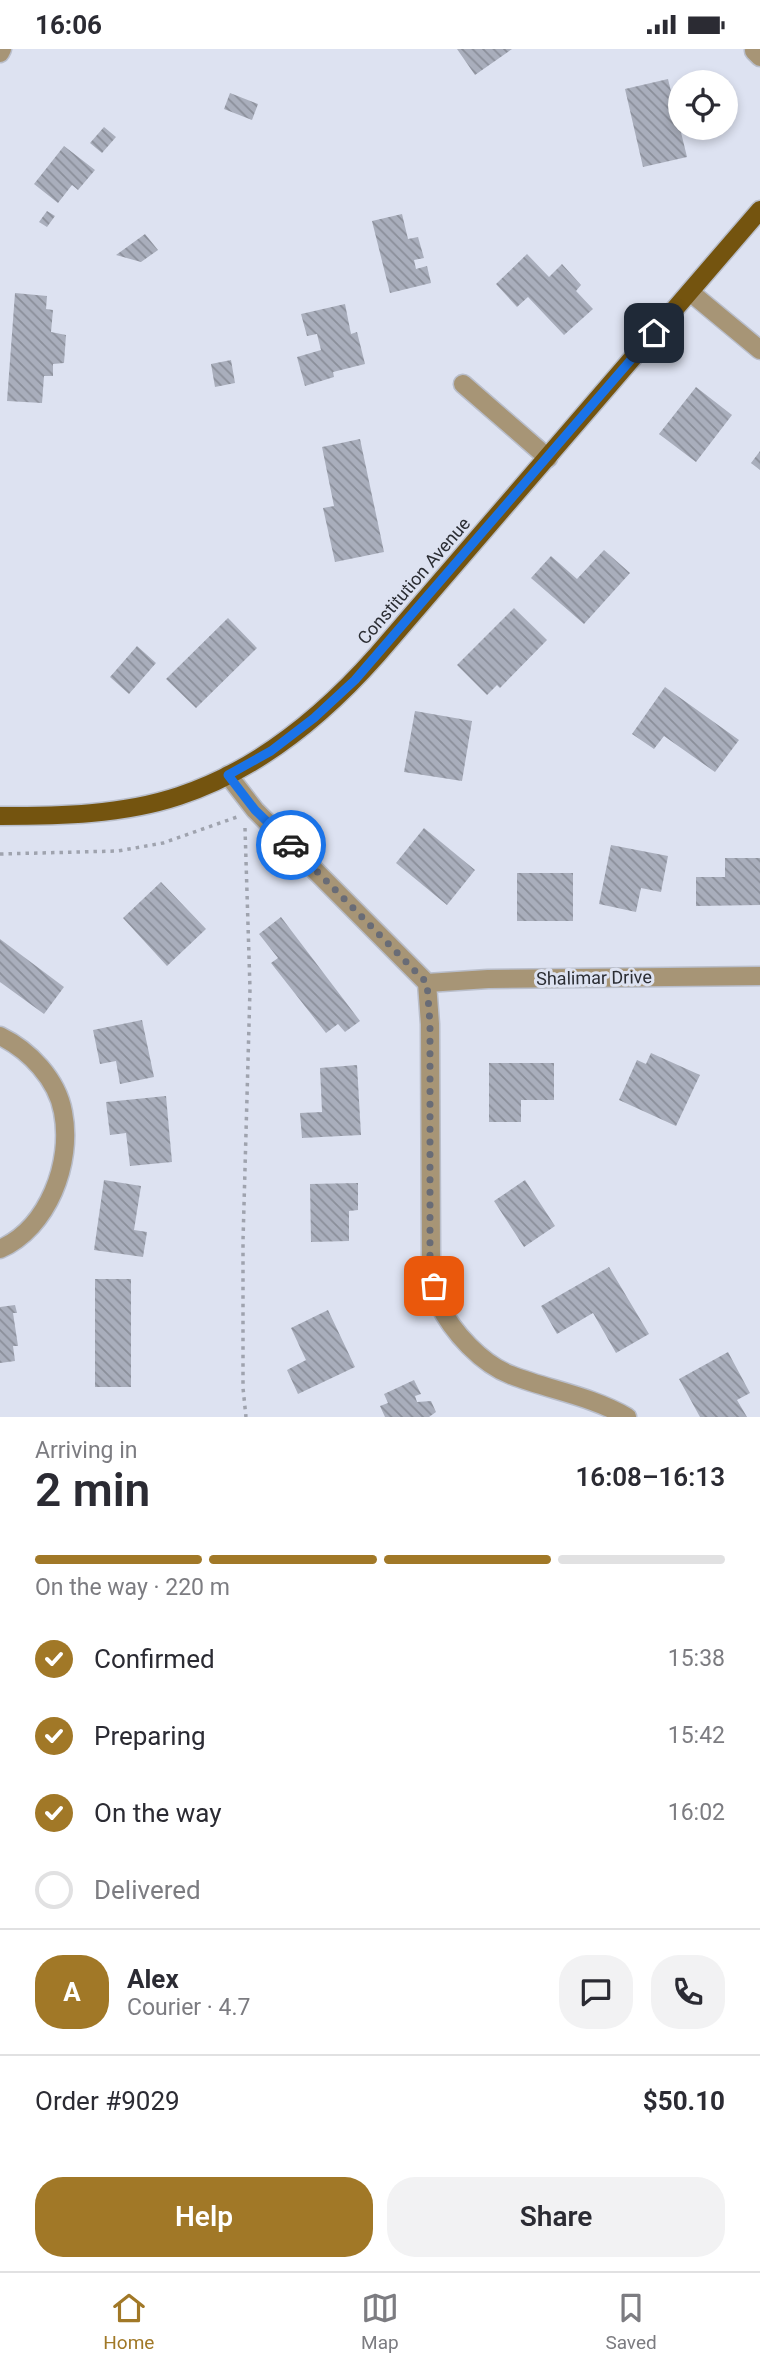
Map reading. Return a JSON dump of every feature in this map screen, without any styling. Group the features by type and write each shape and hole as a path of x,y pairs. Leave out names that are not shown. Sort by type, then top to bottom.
{"main road":[{"name":"Constitution Avenue","path":"0,816 60,815 136,806 180,796 228,775 271,751 314,718 355,680 760,210"}],"street":[{"path":"690,292 760,349"},
{"path":"463,384 548,457"},
{"path":"228,775 250,812 427,983 430,1024 430,1257 440,1305 465,1341 484,1359 509,1374 593,1400 627,1417"},
{"name":"Shalimar Drive","path":"427,983 488,979 760,976"},
{"path":"0,1036 28,1054 55,1090 63,1112 65,1135 56,1185 46,1207 30,1228 13,1243 0,1249"}],"path":[{"path":"0,855 118,851 163,843 250,812 250,989 243,1241 243,1388 246,1417"}],"building":[{"path":"457,49 512,49 475,75"},
{"path":"668,79 668,140 683,140 687,157 643,167 625,89"},
{"path":"230,93 258,104 252,120 224,109"},
{"path":"104,127 116,137 102,153 90,143"},
{"path":"64,146 95,170 78,190 72,185 58,203 34,184"},
{"path":"47,211 55,216 47,227 39,222"},
{"path":"402,214 408,239 418,237 424,258 414,260 416,269 427,266 431,283 390,293 372,221"},
{"path":"145,234 158,250 141,262 116,255"},
{"path":"527,254 549,277 562,264 581,285 576,291 593,309 564,335 528,297 517,307 496,284"},
{"path":"15,293 47,296 46,309 53,310 51,332 66,335 64,363 53,364 53,376 44,376 42,403 7,401"},
{"path":"345,304 351,334 357,332 365,364 333,372 334,377 305,386 297,357 321,350 317,334 307,336 301,314"},
{"path":"231,360 235,383 215,387 211,364"},
{"path":"696,387 732,415 696,462 659,434"},
{"path":"360,439 384,552 335,562 323,508 334,506 322,447"},
{"path":"760,451 760,470 751,463"},
{"path":"604,550 630,573 584,624 531,578 551,556 577,579"},
{"path":"514,608 547,640 500,688 497,685 487,695 457,665"},
{"path":"228,618 257,648 196,708 166,679"},
{"path":"137,646 156,663 129,694 110,677"},
{"path":"665,687 739,740 715,772 664,736 654,749 632,734"},
{"path":"415,711 472,721 462,781 404,772"},
{"path":"424,828 475,870 447,905 396,863"},
{"path":"611,845 668,856 661,892 641,888 636,912 599,904"},
{"path":"725,858 760,858 760,905 696,906 696,877 725,877"},
{"path":"517,873 573,873 573,921 517,921"},
{"path":"161,882 206,929 167,966 123,918"},
{"path":"281,917 360,1021 345,1032 338,1024 326,1033 271,963 278,958 259,934"},
{"path":"0,939 64,987 44,1014 0,982"},
{"path":"142,1020 154,1077 120,1084 116,1061 100,1064 93,1030"},
{"path":"651,1053 700,1075 676,1126 619,1100 637,1060 646,1064"},
{"path":"489,1063 554,1063 554,1100 521,1100 521,1122 489,1122"},
{"path":"357,1065 361,1135 302,1138 300,1113 322,1112 320,1068"},
{"path":"166,1096 172,1162 130,1166 126,1133 110,1135 106,1102"},
{"path":"104,1180 141,1186 134,1230 147,1232 143,1257 94,1250"},
{"path":"525,1180 555,1226 524,1247 494,1201"},
{"path":"358,1183 358,1210 349,1211 349,1241 311,1242 310,1184"},
{"path":"609,1267 649,1334 616,1353 593,1313 557,1334 541,1306"},
{"path":"95,1279 131,1279 131,1387 95,1387"},
{"path":"15,1305 17,1313 13,1313 18,1346 13,1346 15,1361 0,1363 0,1307"},
{"path":"328,1310 355,1367 298,1394 287,1370 306,1360 291,1328"},
{"path":"728,1352 750,1393 737,1400 747,1417 700,1417 679,1379"},
{"path":"414,1380 421,1394 415,1396 417,1402 431,1401 436,1412 429,1417 385,1417 380,1406 388,1403 384,1394"}],"way so far":[{"path":"291,845 427,983 430,1024 430,1257 434,1286"}],"route":[{"path":"291,845 255,810 228,775 271,751 314,718 355,680 654,333"}]}
